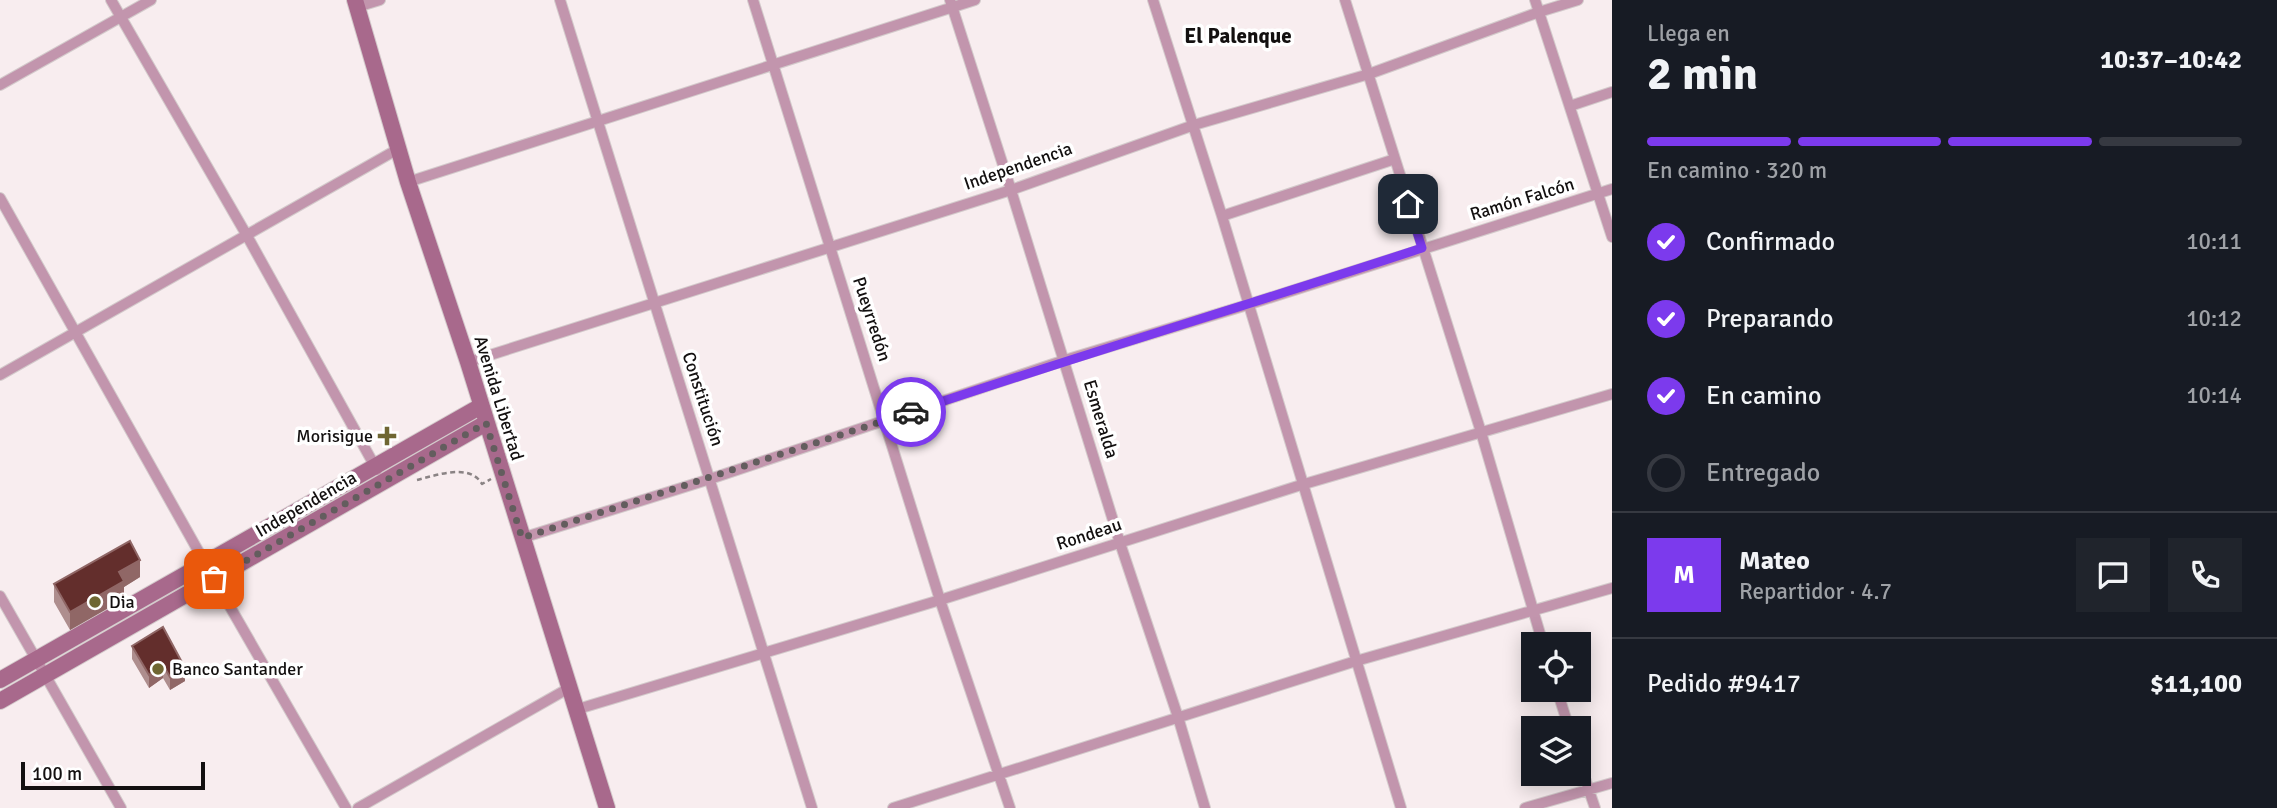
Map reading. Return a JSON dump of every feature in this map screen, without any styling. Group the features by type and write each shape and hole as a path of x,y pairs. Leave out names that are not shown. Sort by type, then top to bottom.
{"street":[{"path":"111,0 246,234 384,482"},
{"path":"0,85 151,0"},
{"path":"356,4 380,0"},
{"name":"Constitución","path":"560,0 812,808"},
{"name":"Pueyrredón","path":"753,0 940,600 1010,808"},
{"path":"408,182 774,65 951,4 975,0"},
{"path":"1153,0 1222,216 1301,485 1401,808"},
{"path":"1345,0 1481,432 1539,632"},
{"path":"1535,0 1612,237"},
{"name":"Independencia","path":"468,362 1011,190 1194,125 1369,74 1578,0"},
{"name":"Avenida Libertad","path":"356,4 408,182 468,362 607,808"},
{"name":"Esmeralda","path":"951,4 1205,808"},
{"path":"1570,106 1612,92"},
{"path":"0,375 398,149"},
{"path":"1222,216 1395,159"},
{"name":"Ramón Falcón","path":"522,538 710,479 1065,360 1612,189"},
{"path":"0,198 346,808"},
{"name":"Rondeau","path":"578,709 940,600 1301,485 1612,394"},
{"name":"Independencia","path":"0,680 481,406"},
{"name":"Independencia","path":"0,701 486,423"},
{"path":"893,808 1356,661 1612,588"},
{"path":"0,596 121,808"},
{"path":"358,808 569,688"},
{"path":"1525,808 1612,783"},
{"path":"1588,786 1595,808"}],"path":[{"path":"402,471 409,482 449,473 473,473 482,484 502,472"}],"building":[{"path":"130,541 140,560 119,572 124,581 70,612 54,584"},
{"path":"163,627 185,668 170,677 163,665 149,675 132,646"}],"way so far":[{"path":"214,579 486,423 522,538 911,412"}],"place":[{"name":"Morisigue","path":"387,436"},
{"name":"Dia","path":"95,602"},
{"name":"Banco Santander","path":"158,669"}],"district":[{"name":"El Palenque","path":"1238,36"}],"route":[{"path":"911,412 1065,360 1422,248 1408,204"}]}
